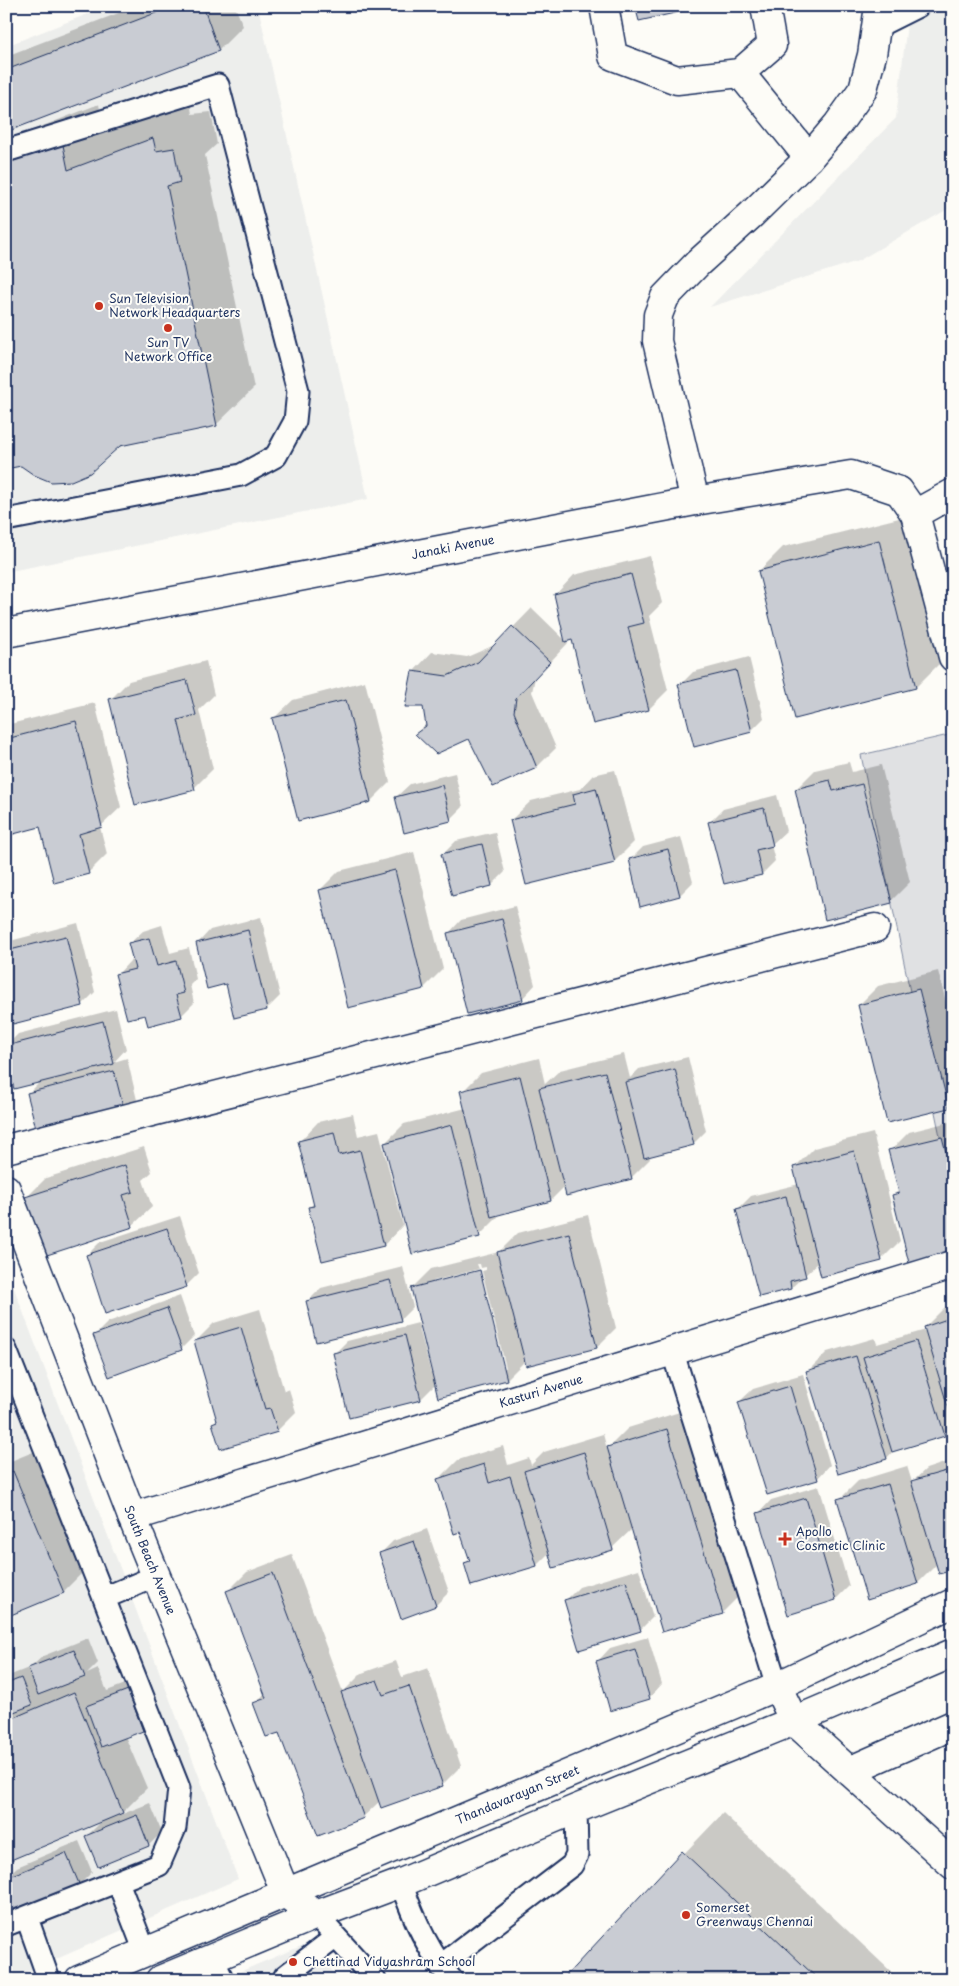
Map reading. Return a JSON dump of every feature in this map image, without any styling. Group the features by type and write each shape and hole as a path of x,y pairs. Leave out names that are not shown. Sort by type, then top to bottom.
{"street":[{"path":"604,6 614,56 677,80 740,73 772,45 765,6"},
{"path":"695,501 657,341 658,315 665,296 809,158 838,124 863,89 872,55 877,17"},
{"path":"740,73 809,158"},
{"name":"Janaki Avenue","path":"6,633 695,501 851,475 899,491 915,514"},
{"path":"953,493 915,514 953,658"},
{"path":"6,1149 874,928"},
{"name":"South Beach Avenue","path":"6,1190 132,1517 286,1894"},
{"name":"Kasturi Avenue","path":"132,1517 949,1266"},
{"name":"Thandavarayan Street","path":"80,1980 777,1686 953,1603"},
{"path":"160,1980 218,1969 316,1915 401,1883 576,1809 794,1721 953,1653"},
{"path":"777,1686 794,1721 953,1865"},
{"path":"849,1771 946,1736"},
{"path":"286,1894 316,1915"}],"lane":[{"path":"877,17 918,6"},
{"path":"6,151 218,85 298,390 295,421 276,456 241,475 6,520"},
{"path":"6,1350 179,1788 175,1828 159,1865 6,1925"},
{"path":"672,1350 777,1686"},
{"path":"104,1598 156,1576"},
{"path":"401,1883 413,1916 446,1973 572,1865 577,1856 576,1809"},
{"path":"118,1882 145,1952"},
{"path":"316,1915 375,1980"},
{"path":"27,1918 49,1980"},
{"path":"285,1976 336,1937"}],"shaded area":[{"name":"Sun TV Network Office","path":"108,6 258,6 368,499 6,572 6,46"},
{"path":"909,6 953,6 953,206 858,261 710,307 896,118"},
{"path":"953,734 953,1168 947,1170 861,755"},
{"path":"6,1267 238,1879 9,1980 6,1980"},
{"name":"Chettinad Vidyashram School","path":"306,1944 341,1980 220,1980"}],"building":[{"path":"174,6 203,6 219,51 6,132 6,70"},
{"path":"635,6 706,6 639,21"},
{"name":"Sun Television Network Headquarters","path":"153,138 156,151 174,148 180,182 167,186 217,426 120,446 90,473 71,481 51,482 34,475 21,466 6,469 6,162 62,140 68,170"},
{"path":"879,540 916,688 795,719 758,571"},
{"path":"631,574 644,623 628,627 649,710 593,724 572,640 565,642 554,594"},
{"path":"512,626 550,662 516,698 514,712 537,768 493,787 469,739 436,754 415,734 426,726 423,707 405,707 412,671 447,676 478,662"},
{"path":"736,670 752,732 694,747 678,684"},
{"path":"187,680 196,715 178,720 195,790 135,805 109,699"},
{"path":"346,700 371,802 298,821 272,718"},
{"path":"76,721 102,827 79,834 89,874 54,883 40,827 6,836 6,739"},
{"path":"830,780 833,791 862,784 892,903 825,920 795,789"},
{"path":"442,785 451,821 404,833 395,797"},
{"path":"596,788 615,863 526,885 510,820 575,804 573,794"},
{"path":"764,808 773,846 756,850 762,875 724,884 708,822"},
{"path":"482,844 492,886 452,896 441,854"},
{"path":"668,849 680,896 640,907 629,859"},
{"path":"395,870 424,989 348,1008 319,890"},
{"path":"502,919 523,1000 467,1014 447,933"},
{"path":"248,930 267,1010 234,1018 226,984 207,989 196,943"},
{"path":"66,936 83,1006 13,1024 6,996 6,951"},
{"path":"149,938 157,966 176,961 184,993 176,995 182,1017 148,1026 145,1015 127,1019 115,974 135,969 128,943"},
{"path":"919,989 949,1108 887,1123 858,1005"},
{"path":"103,1021 114,1064 14,1089 6,1058 6,1046"},
{"path":"675,1069 694,1145 644,1158 625,1082"},
{"path":"114,1071 125,1114 38,1136 27,1093"},
{"path":"605,1072 632,1179 566,1196 539,1088"},
{"path":"520,1076 551,1201 491,1217 460,1091"},
{"path":"452,1125 480,1237 412,1254 384,1143"},
{"path":"334,1132 339,1155 360,1150 384,1246 322,1261 308,1207 314,1206 298,1141"},
{"path":"942,1137 953,1179 953,1252 909,1263 892,1195 899,1193 888,1150"},
{"path":"854,1151 882,1261 821,1277 793,1167"},
{"path":"125,1165 133,1192 123,1195 133,1227 44,1256 25,1197"},
{"path":"786,1196 806,1277 790,1281 791,1289 759,1297 736,1209"},
{"path":"167,1228 187,1287 105,1314 86,1255"},
{"path":"569,1233 597,1348 526,1366 497,1252"},
{"path":"480,1270 507,1380 438,1398 411,1288"},
{"path":"390,1280 401,1321 316,1342 306,1301"},
{"path":"167,1308 182,1350 109,1377 93,1335"},
{"path":"953,1317 953,1424 924,1327"},
{"path":"241,1327 265,1409 270,1408 278,1432 220,1449 212,1423 217,1421 194,1341"},
{"path":"405,1335 421,1400 349,1418 333,1353"},
{"path":"916,1341 945,1436 892,1452 863,1357"},
{"path":"856,1356 887,1459 838,1474 806,1371"},
{"path":"790,1386 818,1480 767,1495 738,1402"},
{"path":"667,1429 723,1614 662,1632 607,1447"},
{"path":"584,1452 613,1550 553,1568 524,1471"},
{"path":"484,1464 489,1483 510,1476 537,1566 471,1586 464,1563 470,1561 460,1532 454,1534 437,1479"},
{"path":"953,1469 953,1570 939,1574 911,1481"},
{"path":"13,1471 64,1593 6,1617 6,1474"},
{"path":"888,1484 918,1584 867,1600 837,1499"},
{"path":"806,1498 836,1600 788,1615 757,1513"},
{"path":"414,1541 436,1606 401,1619 379,1553"},
{"path":"273,1573 364,1818 318,1836 279,1733 266,1737 253,1703 266,1698 226,1591"},
{"path":"626,1581 641,1631 579,1650 564,1600"},
{"path":"635,1649 650,1699 610,1711 596,1661"},
{"path":"74,1650 85,1677 38,1695 28,1668"},
{"path":"21,1678 32,1705 6,1715 6,1684"},
{"path":"377,1680 383,1695 409,1686 443,1786 381,1808 341,1692"},
{"path":"128,1690 143,1731 101,1747 86,1706"},
{"path":"74,1692 123,1813 6,1862 6,1721"},
{"path":"137,1815 149,1846 98,1867 85,1836"},
{"name":"Somerset Greenways Chennai","path":"682,1851 819,1980 562,1980"},
{"path":"66,1853 80,1886 15,1912 6,1890 6,1878"}],"place":[{"name":"Sun Television Network Headquarters","path":"99,306"},
{"name":"Sun TV Network Office","path":"168,328"},
{"name":"Apollo Cosmetic Clinic","path":"785,1539"},
{"name":"Somerset Greenways Chennai","path":"686,1915"},
{"name":"Chettinad Vidyashram School","path":"293,1962"}]}
